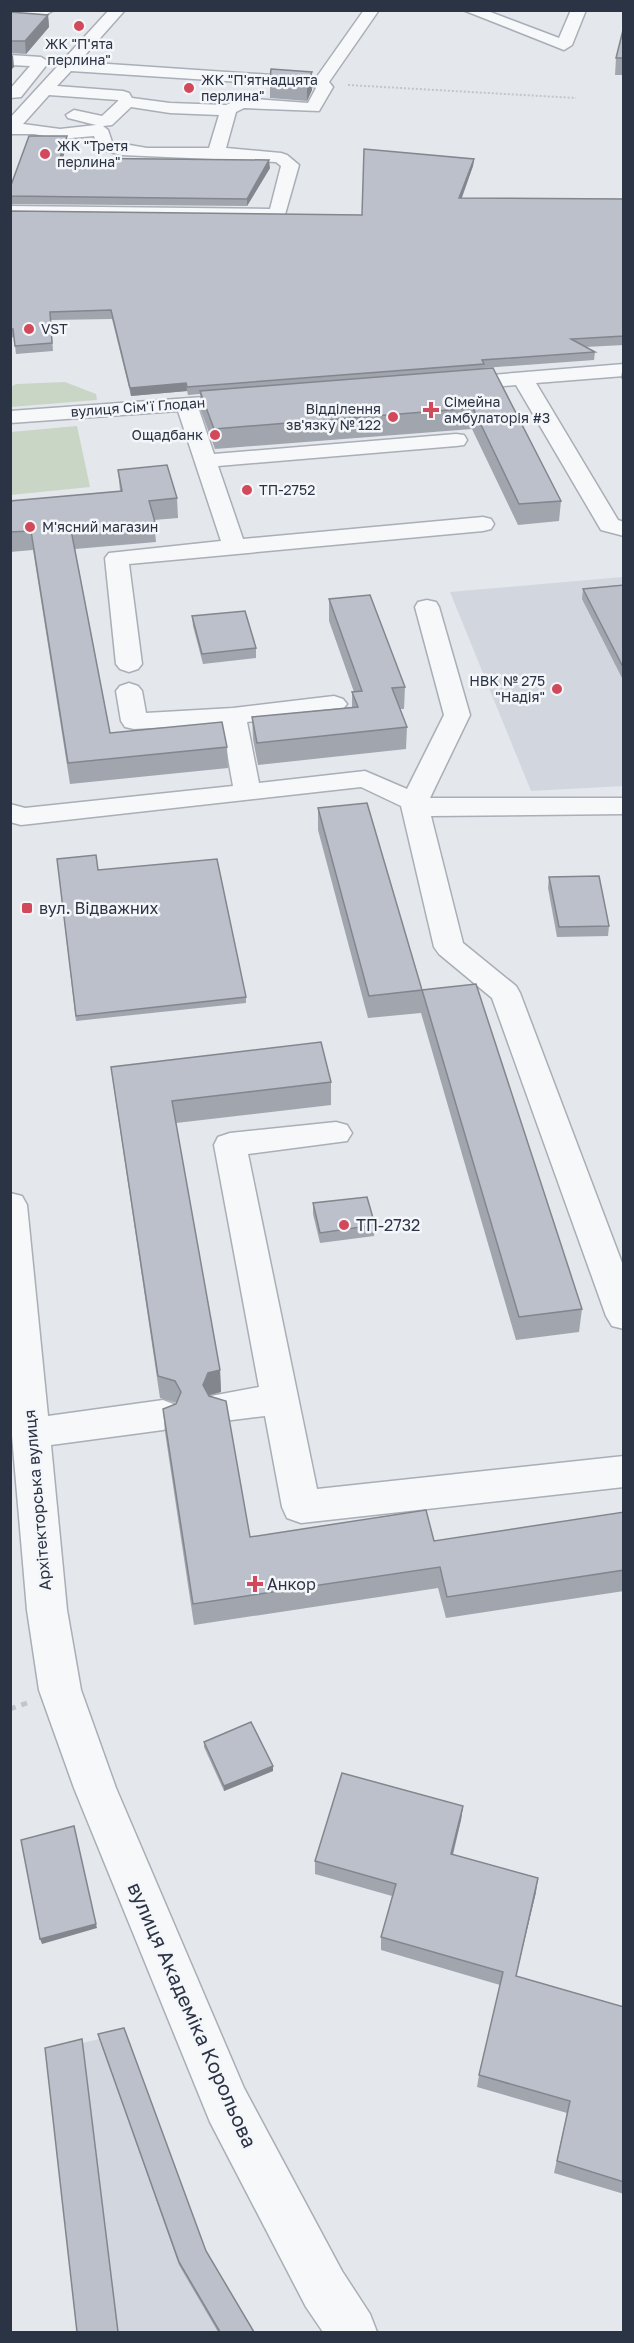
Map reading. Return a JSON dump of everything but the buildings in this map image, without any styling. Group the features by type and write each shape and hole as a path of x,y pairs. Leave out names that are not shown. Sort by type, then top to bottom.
{"street":[{"path":"10,14 47,10"},
{"path":"10,129 66,66 91,43 118,10"},
{"path":"320,83 372,10"},
{"path":"470,10 564,45 579,10"},
{"path":"62,47 83,48"},
{"path":"10,60 41,62 10,100"},
{"path":"44,90 123,96 127,102 170,108 230,110 241,103 313,108 325,87 320,83 66,66"},
{"path":"10,129 34,129 60,134 103,125 127,102"},
{"path":"216,154 230,110"},
{"path":"21,114 50,115 103,125"},
{"path":"10,211 111,207 278,214 289,160 267,154 127,153 105,145 103,125"},
{"path":"10,198 33,197 63,200 96,197 111,207"},
{"path":"440,385 624,370"},
{"path":"523,379 609,525 624,529"},
{"name":"вулиця Сім'ї Глодан","path":"10,417 263,398"},
{"path":"186,404 234,547"},
{"path":"205,461 456,440"},
{"path":"129,664 117,558 483,524"},
{"path":"426,607 457,715 414,802 449,947 505,993 624,1316"},
{"path":"129,691 134,721 233,716 334,704"},
{"path":"233,716 247,792"},
{"path":"10,812 21,817 365,778 414,802 433,808 624,806"},
{"path":"336,1132 230,1145 302,1507 624,1471"},
{"name":"Архітекторська вулиця","path":"10,1205 47,1610 60,1690 95,1788"},
{"path":"224,1406 280,1398"},
{"path":"31,1433 163,1415"},
{"name":"вулиця Академіка Корольова","path":"95,1788 227,2105 324,2289 352,2332"}],"path":[{"path":"320,83 576,98"}],"shaded area":[{"name":"НВК № 275 \"Надія\"","path":"623,577 623,786 531,791 450,592"},
{"path":"99,2039 206,2254 252,2332 78,2332 83,2043"}],"green space":[{"path":"65,382 96,394 97,400 11,407 11,387 16,384"},
{"path":"77,426 90,487 11,495 11,432"}],"place":[{"name":"ЖК \"П'ята перлина\"","path":"79,26"},
{"name":"ЖК \"П'ятнадцята перлина\"","path":"189,88"},
{"name":"ЖК \"Третя перлина\"","path":"45,154"},
{"name":"VST","path":"29,329"},
{"name":"Сімейна амбулаторія #3","path":"431,410"},
{"name":"Відділення зв'язку № 122","path":"393,417"},
{"name":"Ощадбанк","path":"215,435"},
{"name":"ТП-2752","path":"247,490"},
{"name":"М'ясний магазин","path":"30,527"},
{"name":"НВК № 275 \"Надія\"","path":"557,689"},
{"name":"вул. Відважних","path":"27,908"},
{"name":"ТП-2732","path":"344,1225"},
{"name":"Анкор","path":"255,1584"}]}
